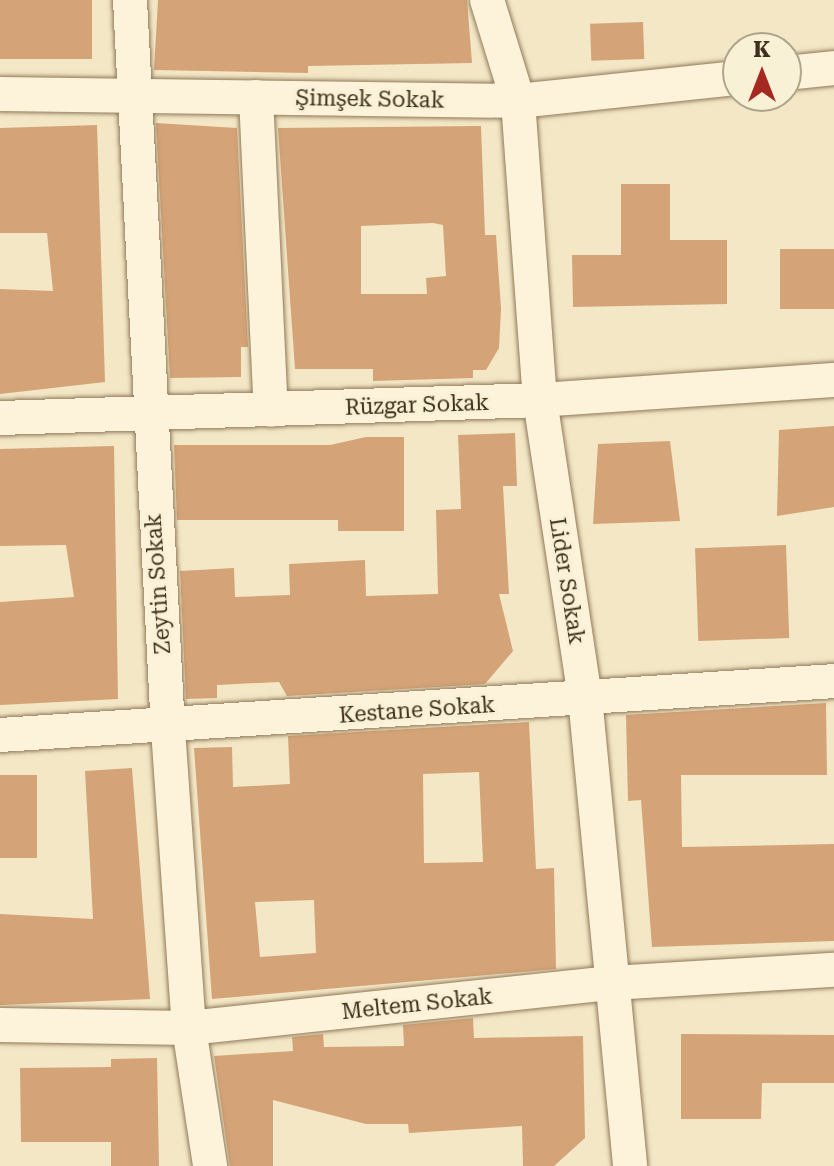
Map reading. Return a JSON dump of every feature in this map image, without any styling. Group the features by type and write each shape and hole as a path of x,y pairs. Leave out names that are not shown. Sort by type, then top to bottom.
{"street":[{"name":"Zeytin Sokak","path":"130,0 147,415 168,729 189,1028 210,1166"},
{"name":"Lider Sokak","path":"487,0 518,101 540,400 585,697 630,1166"},
{"path":"802,71 834,68"},
{"name":"Şimşek Sokak","path":"0,94 518,101 722,80"},
{"path":"256,97 271,410"},
{"name":"Rüzgar Sokak","path":"0,418 540,400 834,380"},
{"name":"Kestane Sokak","path":"0,735 168,729 834,681"},
{"name":"Meltem Sokak","path":"0,1025 189,1028 612,983 834,970"}],"building":[{"path":"0,0 92,0 92,59 0,59"},
{"path":"158,0 467,0 472,63 308,66 308,73 154,70"},
{"path":"643,22 644,59 591,61 590,24"},
{"path":"156,123 237,128 248,347 241,347 241,377 170,378"},
{"path":"97,125 105,382 0,394 0,289 53,291 47,233 0,233 0,128"},
{"path":"481,126 485,235 496,235 501,309 499,348 486,370 473,370 473,378 373,381 373,369 295,369 278,128","holes":["443,225 446,276 426,278 427,294 361,294 361,226"]},
{"path":"621,184 670,184 670,240 727,240 727,304 573,307 572,255 621,255"},
{"path":"780,249 834,249 834,309 780,309"},
{"path":"834,426 834,507 777,516 779,430"},
{"path":"515,433 517,486 503,486 509,594 499,594 513,651 485,684 287,696 279,682 217,685 217,698 186,699 180,571 234,568 235,597 290,595 289,564 365,560 366,596 438,594 436,510 461,509 458,435"},
{"path":"366,437 404,437 404,531 338,531 338,520 177,520 174,445 330,445"},
{"path":"670,441 680,521 593,524 598,444"},
{"path":"114,446 118,699 0,705 0,602 74,597 66,545 0,546 0,449"},
{"path":"786,545 789,638 698,641 695,548"},
{"path":"826,703 827,775 681,775 682,847 834,844 834,941 652,947 641,800 628,801 626,715"},
{"path":"529,722 536,869 554,868 556,969 212,999 194,748 232,747 233,787 290,784 288,736","holes":["479,772 483,862 424,863 423,774","314,900 316,953 260,957 255,902"]},
{"path":"132,768 150,999 0,1005 0,914 93,919 85,771"},
{"path":"0,775 37,775 37,858 0,858"},
{"path":"473,1018 474,1038 583,1036 585,1138 554,1166 523,1166 522,1126 409,1133 408,1124 366,1124 273,1100 273,1166 230,1166 214,1056 293,1051 292,1037 323,1034 324,1047 404,1046 403,1025"},
{"path":"681,1034 834,1035 834,1083 762,1083 761,1119 681,1119"},
{"path":"157,1058 159,1166 111,1166 111,1142 21,1142 20,1068 111,1067 111,1059"}]}
